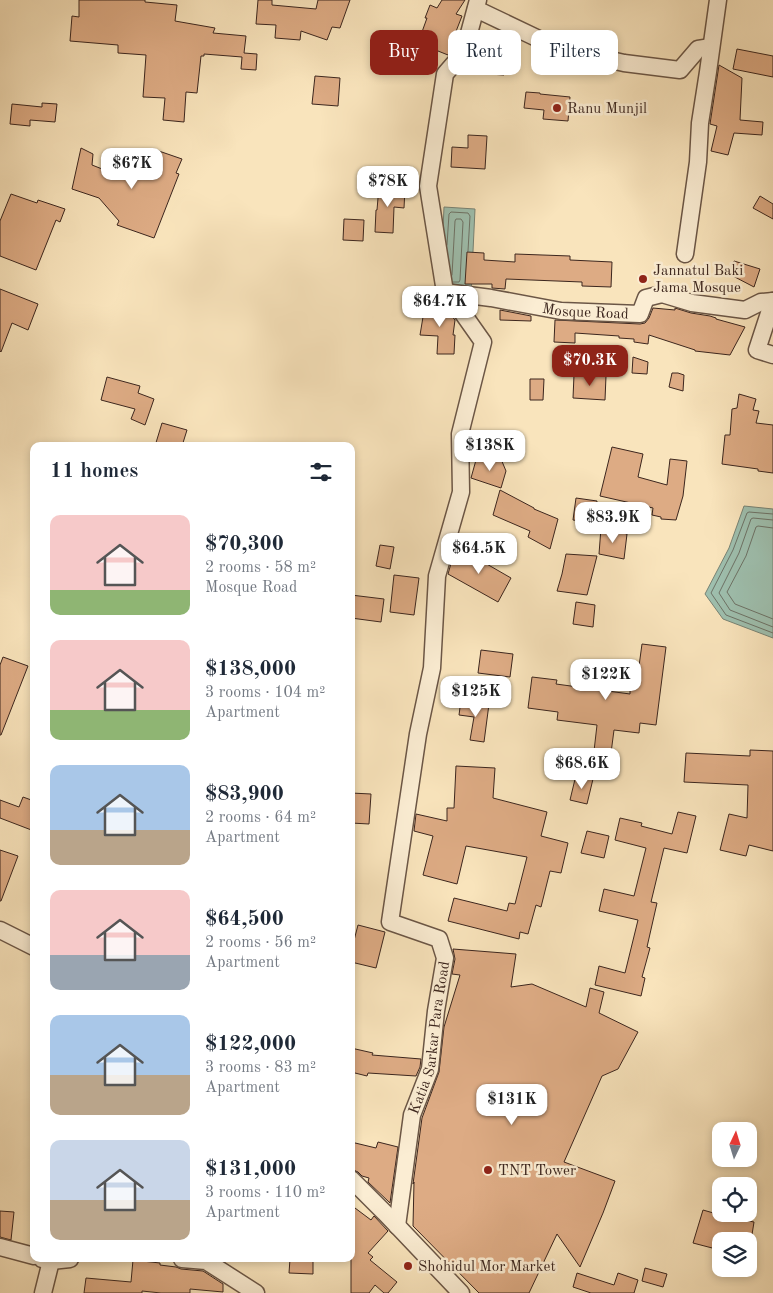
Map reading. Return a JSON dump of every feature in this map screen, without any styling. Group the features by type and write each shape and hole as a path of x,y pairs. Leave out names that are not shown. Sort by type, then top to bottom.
{"street":[{"path":"685,254 698,162 700,123 718,0"},
{"path":"445,292 428,186 445,74 458,59 468,37 477,5 544,41 589,55 624,63 680,70 698,49 711,47"},
{"name":"Mosque Road","path":"445,292 491,298 561,311 640,314 646,298 662,294 692,303 746,310 761,302 773,301 757,350 773,355"},
{"name":"Katia Sarkar Para Road","path":"397,1226 412,1115 430,1070 436,1011 445,958 439,939 390,922 418,734 432,668 437,576 461,492 460,434 483,342 445,292"},
{"path":"0,930 30,945"},
{"path":"355,1184 461,1293"},
{"path":"0,1247 30,1255"},
{"path":"43,1293 47,1262"},
{"path":"208,1262 256,1293"}],"water":[{"path":"444,207 475,209 471,294 440,293"},
{"path":"744,506 773,509 773,638 723,619 705,594 729,548"}],"building":[{"path":"79,0 145,0 145,2 177,5 175,21 215,28 213,33 246,36 244,53 257,54 256,70 241,69 242,57 204,54 204,56 201,56 197,93 186,92 184,122 163,120 165,98 143,97 146,55 118,53 118,45 70,41 72,16 79,17"},
{"path":"258,0 272,0 272,5 316,9 318,0 350,0 340,28 332,27 327,40 301,31 300,40 275,38 276,25 256,24"},
{"path":"442,0 465,0 456,14 462,16 457,30 448,30 448,55 438,51 438,30 423,30 430,5 437,8"},
{"path":"737,49 773,56 773,77 733,69"},
{"path":"719,65 742,78 740,120 763,122 762,135 734,133 728,155 711,151 717,126 710,124"},
{"path":"315,76 340,78 338,106 312,104"},
{"name":"Ranu Munjil","path":"526,92 570,97 568,121 543,119 544,110 524,108"},
{"path":"42,103 57,104 55,122 30,120 30,126 10,124 12,104 42,107"},
{"path":"468,135 487,136 485,169 451,167 452,147 468,148"},
{"path":"81,148 93,154 92,165 135,182 143,164 147,165 153,149 182,159 176,173 179,174 154,238 117,225 119,221 99,198 72,189"},
{"path":"379,186 405,189 404,208 394,207 393,233 375,232"},
{"path":"11,194 37,203 38,200 65,209 60,222 56,220 36,270 0,256 0,221"},
{"path":"760,196 773,204 773,219 753,208"},
{"path":"344,219 364,220 363,241 343,240"},
{"path":"467,252 484,253 484,260 515,262 515,254 570,256 570,260 612,262 611,287 582,286 582,282 506,279 505,289 492,288 492,284 465,284"},
{"path":"734,261 760,269 754,287 731,275"},
{"path":"0,289 38,304 28,330 12,323 1,352 0,351"},
{"path":"425,305 445,308 455,320 453,335 455,335 454,354 437,354 438,336 420,335"},
{"path":"653,308 675,310 675,308 745,327 730,355 695,351 649,335 648,344 634,342 634,339 619,338 619,336 575,333 575,343 554,342 555,320 640,324 645,323"},
{"path":"500,310 531,316 531,321 500,320"},
{"path":"633,357 648,362 647,374 632,373"},
{"path":"672,373 684,375 683,391 669,387"},
{"path":"574,375 606,376 605,400 573,398"},
{"path":"107,377 140,386 138,393 154,399 145,425 131,419 135,409 101,400"},
{"path":"530,379 544,379 543,400 530,400"},
{"path":"739,394 756,399 753,410 759,411 756,423 773,425 773,473 722,464 725,435 730,435 732,409 737,408"},
{"path":"162,423 187,430 183,442 156,442"},
{"path":"612,447 643,454 638,477 667,485 670,459 687,461 683,496 676,520 661,519 661,517 652,515 653,508 600,496"},
{"path":"501,459 506,471 501,488 471,478 476,460 488,461"},
{"path":"500,490 534,509 558,519 550,549 528,537 530,531 493,515"},
{"path":"576,498 597,501 595,523 573,520"},
{"path":"601,528 627,534 624,559 599,554"},
{"path":"380,545 394,547 390,569 376,566"},
{"path":"459,548 511,578 498,602 448,574 452,560"},
{"path":"566,554 597,556 587,595 557,591"},
{"path":"394,575 419,578 414,615 390,612"},
{"path":"355,595 384,599 381,622 355,619"},
{"path":"576,602 595,605 593,627 573,624"},
{"path":"642,644 666,647 656,725 640,723 639,733 614,730 611,753 594,751 597,725 557,720 558,712 528,708 532,677 557,680 556,684 630,694 630,687 636,688"},
{"path":"481,650 513,654 510,677 478,673"},
{"path":"3,657 28,666 0,735 0,665"},
{"path":"461,700 489,704 484,742 470,740 474,717 459,715"},
{"path":"750,750 773,751 773,851 749,845 746,856 720,850 729,814 747,818 748,785 684,782 686,753 750,756"},
{"path":"456,766 495,768 493,798 547,812 541,836 568,843 561,873 550,871 541,907 536,905 528,934 520,932 519,939 448,921 454,898 507,911 509,903 515,904 527,857 466,846 457,884 423,875 433,836 414,831 416,814 447,821 447,808 454,808"},
{"path":"576,775 593,779 587,804 570,800"},
{"path":"355,793 371,794 369,824 355,823"},
{"path":"23,797 30,800 30,829 0,818 0,800 19,807"},
{"path":"678,812 696,816 687,853 664,848 651,902 657,903 647,947 650,948 642,977 645,978 641,996 595,985 599,966 625,973 638,920 599,911 604,889 634,896 646,848 615,840 620,818 642,823 641,826 672,834"},
{"path":"587,831 609,836 604,858 581,853"},
{"path":"0,850 18,856 1,901 0,901"},
{"path":"358,925 385,932 376,968 355,963 355,937"},
{"name":"TNT Tower","path":"453,949 516,954 511,987 532,984 586,1007 590,988 604,992 599,1013 638,1032 618,1069 602,1076 564,1162 615,1181 603,1213 580,1267 557,1234 529,1293 479,1293 413,1226 414,1182 413,1184 422,1118 439,1072 444,1027 460,975 452,974 455,959"},
{"path":"355,1049 373,1053 372,1055 421,1059 416,1076 368,1073 367,1076 355,1073"},
{"path":"378,1142 398,1147 390,1203 368,1182 369,1178 362,1176 355,1171 355,1143 376,1148"},
{"path":"355,1208 371,1220 374,1216 388,1231 368,1253 373,1257 370,1260 397,1282 388,1293 384,1293 375,1285 369,1293 351,1293 351,1262 355,1262"},
{"path":"703,1210 712,1213 712,1222 754,1222 752,1232 712,1232 712,1248 693,1243"},
{"path":"0,1211 14,1212 11,1240 0,1237"},
{"path":"133,1262 151,1262 181,1269 203,1271 223,1284 223,1292 190,1289 190,1293 142,1291 142,1293 84,1293 86,1278 131,1282"},
{"path":"290,1262 313,1262 313,1274 289,1273"},
{"path":"645,1268 667,1274 663,1287 642,1281"},
{"path":"577,1273 614,1285 618,1273 638,1280 634,1293 591,1293 573,1287"}],"place":[{"name":"Ranu Munjil","path":"557,108"},
{"name":"Jannatul Baki Jama Mosque","path":"643,279"},
{"name":"TNT Tower","path":"488,1170"},
{"name":"Shohidul Mor Market","path":"408,1266"}]}
